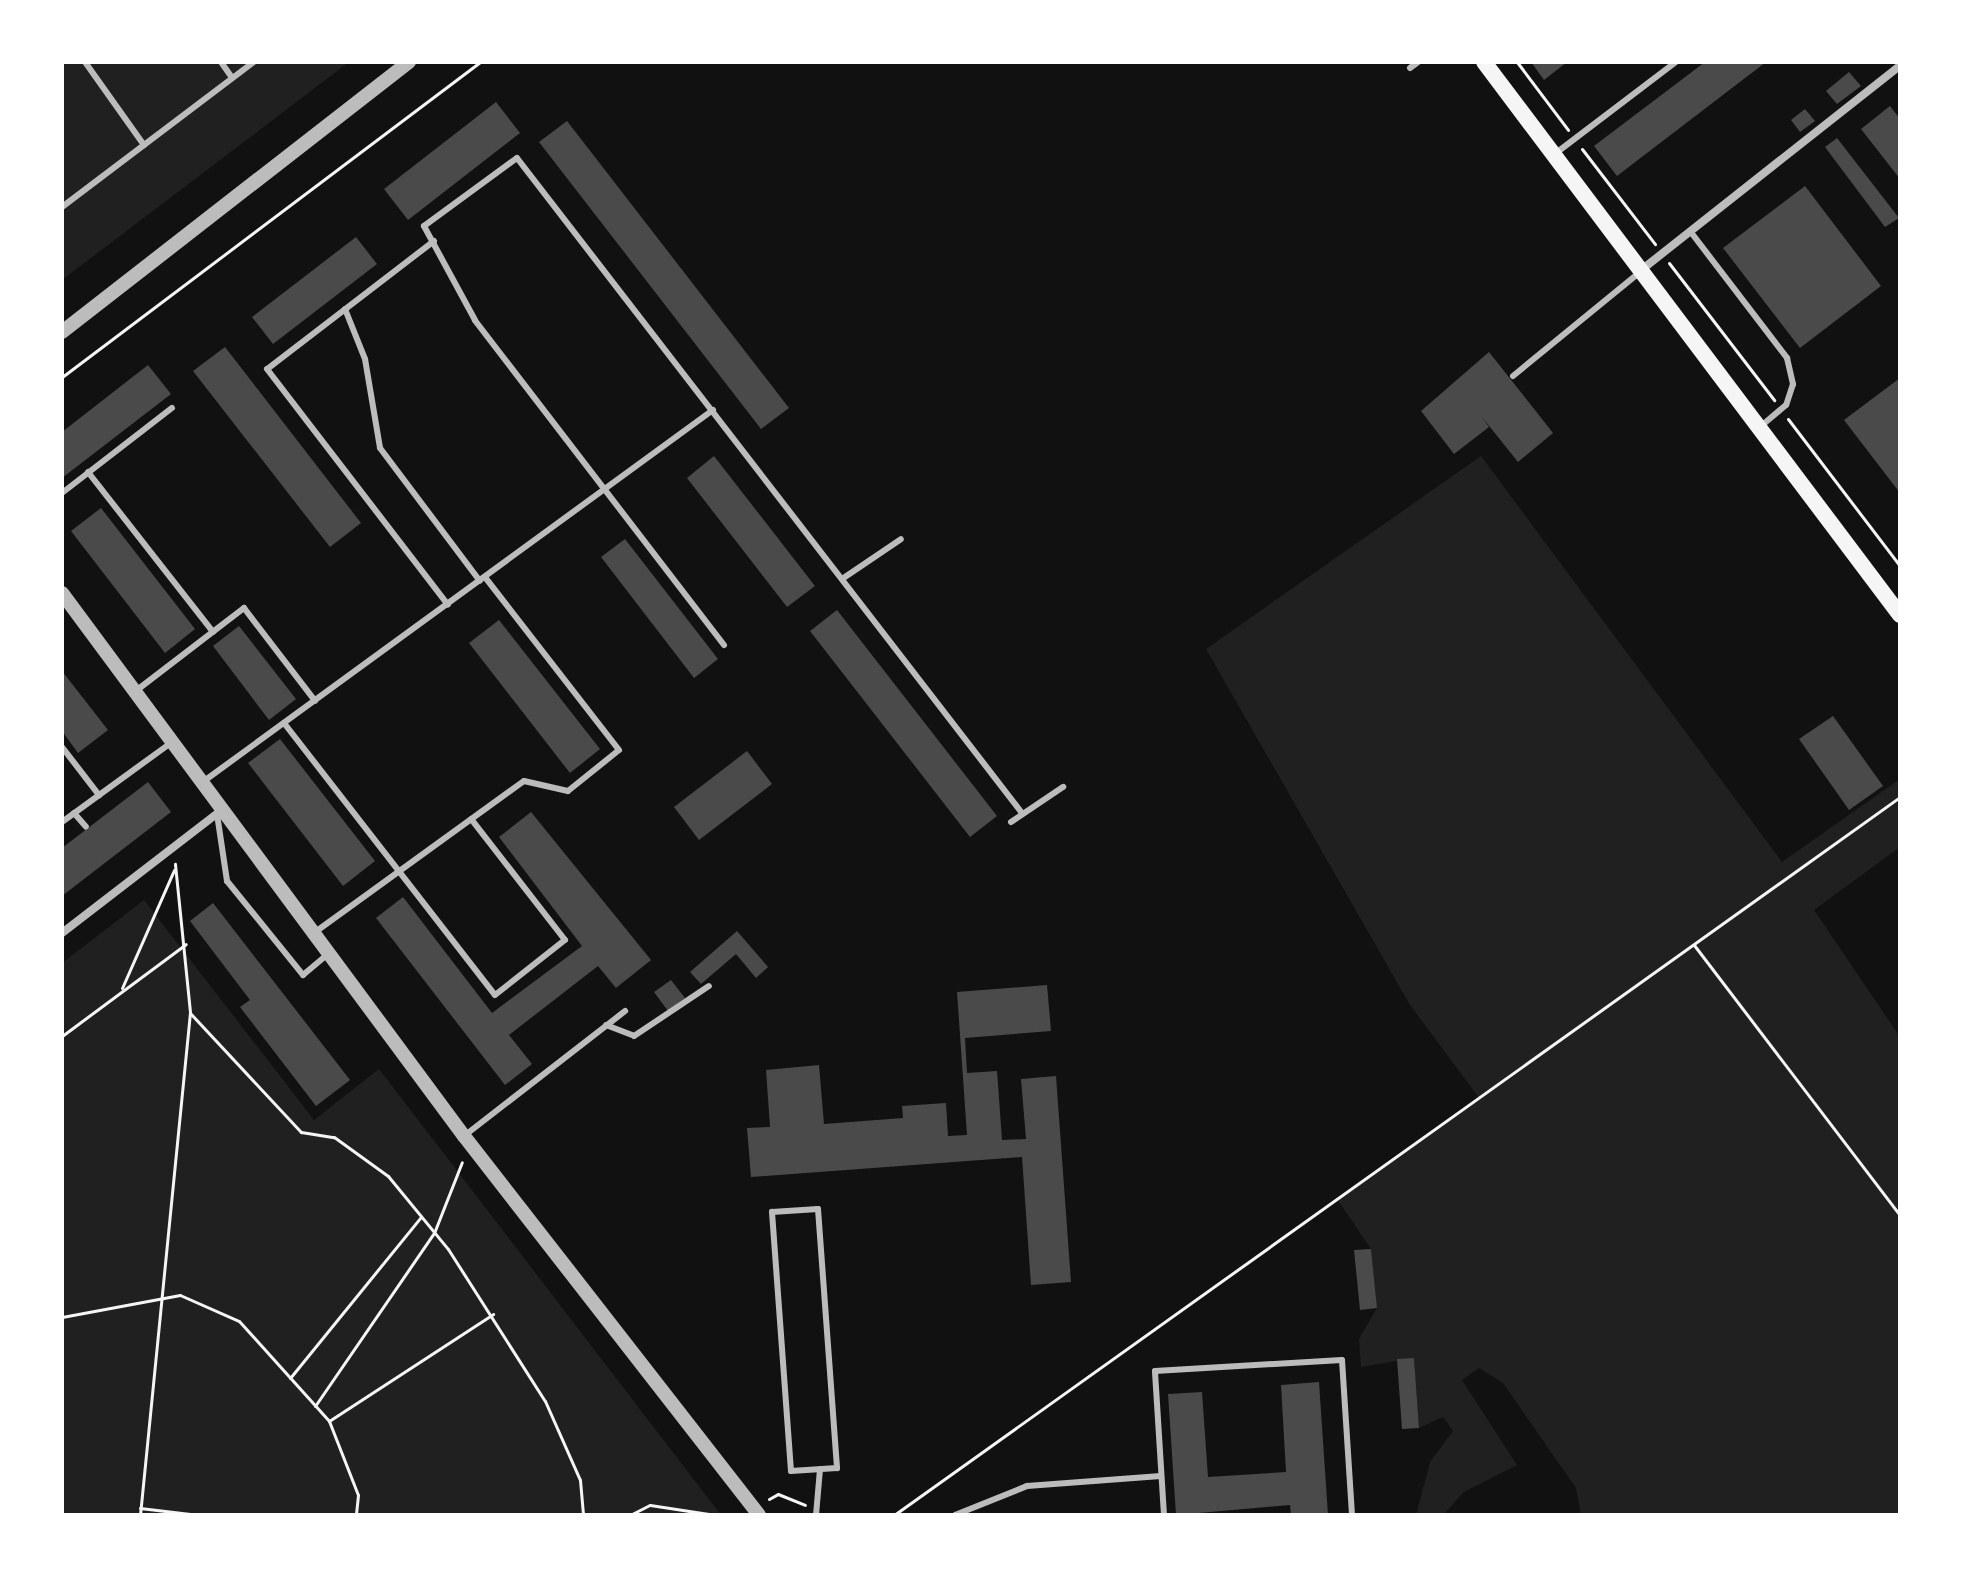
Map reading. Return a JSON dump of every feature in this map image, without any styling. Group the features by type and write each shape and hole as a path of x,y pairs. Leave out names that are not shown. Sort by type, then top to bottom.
{"main road":[{"path":"1484,62 1900,615"}],"street":[{"path":"62,332 409,62"},
{"path":"1640,272 1898,71 1887,62"},
{"path":"62,593 204,781 221,811 333,950 467,1140 756,1511"},
{"path":"62,933 221,811"}],"lane":[{"path":"85,62 144,145"},
{"path":"221,62 232,78"},
{"path":"62,207 254,62"},
{"path":"1410,68 1418,62"},
{"path":"1553,155 1676,62"},
{"path":"724,645 475,320 424,226 517,158 1022,813"},
{"path":"1690,231 1787,358 1793,384 1781,409 1758,428"},
{"path":"434,241 267,369 448,605"},
{"path":"1513,376 1640,272"},
{"path":"318,930 524,781 568,791 619,750 380,448 365,359 345,309"},
{"path":"62,493 172,408"},
{"path":"204,781 713,410"},
{"path":"88,472 213,632"},
{"path":"842,579 901,539"},
{"path":"136,691 244,608 315,701"},
{"path":"284,723 495,995 565,940 471,819"},
{"path":"62,822 174,740"},
{"path":"62,747 99,795"},
{"path":"1011,822 1063,787"},
{"path":"221,811 227,881 303,975 333,950"},
{"path":"74,813 86,827"},
{"path":"606,1025 634,1036 709,986"},
{"path":"467,1140 625,1011"},
{"path":"818,1209 837,1468 820,1469 791,1471 772,1212 818,1209"},
{"path":"1164,1515 1155,1371 1342,1360 1352,1515"},
{"path":"817,1513 820,1469"},
{"path":"955,1515 1027,1486 1161,1476"}],"path":[{"path":"62,377 480,62"},
{"path":"1517,62 1900,566"},
{"path":"894,1515 1900,797"},
{"path":"140,1515 157,1297 190,1012 186,944 172,849"},
{"path":"120,991 175,867"},
{"path":"62,1036 186,944"},
{"path":"1694,945 1900,1215"},
{"path":"190,1012 301,1132 334,1137 388,1176 434,1233 493,1314 545,1401 580,1480 583,1515"},
{"path":"315,1406 434,1233 467,1140"},
{"path":"290,1378 421,1217"},
{"path":"62,1317 180,1295 239,1321 329,1421 358,1495 356,1515"},
{"path":"329,1421 493,1314"},
{"path":"756,1511 778,1494 817,1513"},
{"path":"630,1515 650,1505 715,1515"},
{"path":"140,1508 199,1515"}],"shaded area":[{"path":"62,62 349,62 62,280"},
{"path":"1481,456 1782,862 1900,779 1900,847 1814,910 1900,1037 1900,1515 1581,1515 1576,1488 1503,1383 1479,1368 1462,1380 1517,1465 1464,1492 1443,1515 1416,1515 1430,1462 1453,1431 1443,1417 1419,1428 1414,1358 1361,1367 1359,1339 1377,1308 1371,1249 1337,1199 1480,1099 1410,1005 1206,649"},
{"path":"144,900 314,1120 379,1069 721,1515 62,1515 62,963"}],"building":[{"path":"1531,62 1567,62 1544,80"},
{"path":"1705,62 1766,62 1617,176 1594,146"},
{"path":"1849,72 1861,86 1837,104 1826,91"},
{"path":"496,102 520,133 408,220 384,189"},
{"path":"1890,106 1900,119 1900,179 1861,129"},
{"path":"1805,109 1815,121 1800,132 1791,120"},
{"path":"567,121 789,408 761,429 539,142"},
{"path":"1837,138 1899,218 1885,227 1825,147"},
{"path":"1805,186 1881,286 1800,348 1723,248"},
{"path":"356,237 377,264 273,344 252,317"},
{"path":"225,347 361,523 330,547 193,371"},
{"path":"1489,352 1553,433 1518,462 1482,417 1489,427 1454,454 1421,411"},
{"path":"148,365 171,394 62,478 62,432"},
{"path":"1900,378 1900,493 1844,420"},
{"path":"714,456 815,586 787,607 687,478"},
{"path":"101,508 195,629 165,653 71,531"},
{"path":"625,539 718,659 694,678 601,557"},
{"path":"837,610 997,816 970,837 810,631"},
{"path":"499,620 600,749 570,773 469,643"},
{"path":"239,626 296,699 269,720 213,646"},
{"path":"62,671 108,730 78,753 62,731"},
{"path":"1833,716 1883,786 1849,810 1799,739"},
{"path":"280,739 375,861 343,886 248,763"},
{"path":"747,751 772,784 699,840 674,807"},
{"path":"148,782 171,812 62,896 62,848"},
{"path":"531,812 651,960 616,988 598,966 509,1035 532,1064 505,1085 376,918 403,897 492,1013 582,946 499,837"},
{"path":"213,903 350,1080 316,1106 240,1007 250,1000 190,921"},
{"path":"737,931 768,967 756,978 736,954 701,984 690,972"},
{"path":"671,980 685,998 668,1011 654,992"},
{"path":"1047,985 1051,1031 965,1038 967,1073 997,1071 1002,1140 1026,1139 1021,1079 1056,1076 1071,1282 1031,1285 1022,1157 751,1177 747,1128 770,1127 766,1070 819,1065 824,1124 903,1118 902,1106 946,1103 948,1136 967,1135 957,992"},
{"path":"1371,1249 1377,1308 1360,1310 1354,1250"},
{"path":"1414,1358 1419,1428 1402,1429 1397,1359"},
{"path":"1319,1382 1328,1515 1291,1515 1290,1505 1176,1515 1168,1394 1202,1392 1208,1477 1286,1472 1281,1385"}]}
